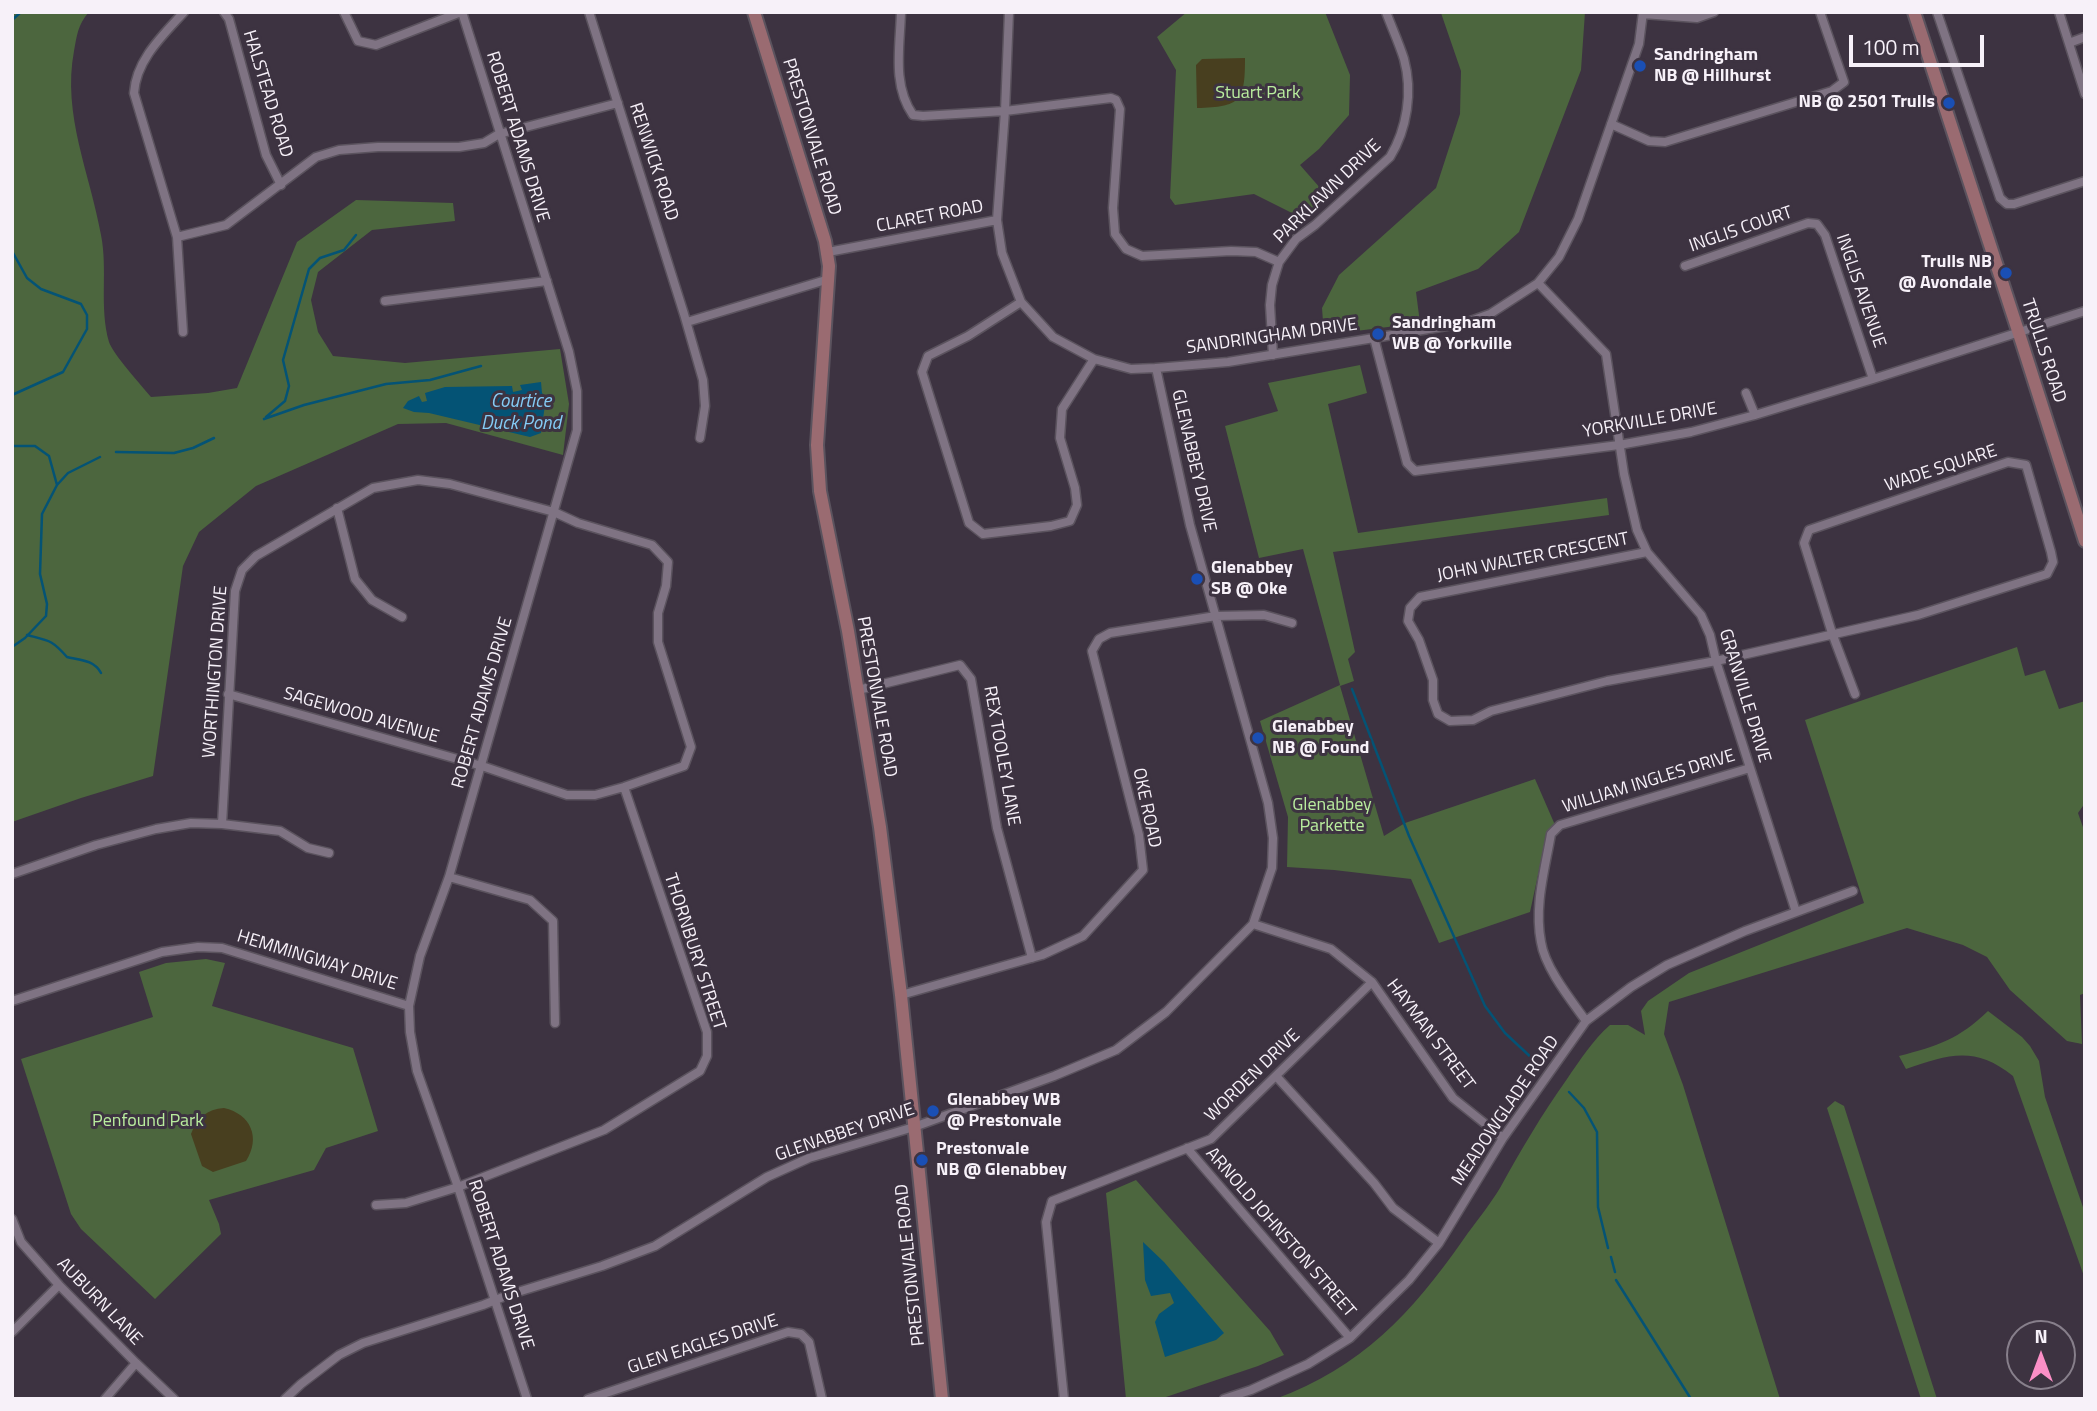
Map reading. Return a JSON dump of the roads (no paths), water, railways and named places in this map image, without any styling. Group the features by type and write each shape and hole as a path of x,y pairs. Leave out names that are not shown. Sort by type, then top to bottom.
{"street":[{"path":"183,332 177,237 135,93 135,79 153,46 184,12"},
{"name":"HALSTEAD ROAD","path":"224,12 229,19 265,155 281,185"},
{"path":"344,12 358,40 376,45 462,12"},
{"name":"ROBERT ADAMS DRIVE","path":"462,12 569,352 577,391 576,430 482,766 449,877 420,956 410,1006 410,1032 417,1071 527,1399"},
{"name":"RENWICK ROAD","path":"589,12 704,380 705,394 699,438"},
{"name":"PRESTONVALE ROAD","path":"754,12 828,251 830,279 818,428 818,466 822,503 858,690 880,827 901,995 942,1399"},
{"path":"901,12 899,82 906,105 913,115 923,117 1006,111 1111,98 1116,100 1120,109 1113,208 1115,234 1126,249 1142,256 1256,252 1279,262"},
{"name":"SANDRINGHAM DRIVE","path":"1009,12 1006,111 997,220 1002,253 1021,302 1053,337 1094,359 1131,369 1228,362 1465,323 1490,314 1538,283 1559,257 1578,219 1639,44 1643,13"},
{"name":"PARKLAWN DRIVE","path":"1273,355 1270,305 1272,285 1279,262 1296,239 1390,157 1404,126 1408,88 1405,61 1386,12"},
{"path":"1643,13 1697,18 1714,12"},
{"path":"1611,124 1649,141 1665,142 1832,91 1844,82 1820,12"},
{"name":"TRULLS ROAD","path":"1913,12 2085,541"},
{"path":"1937,12 2000,198 2007,204 2014,204 2085,181"},
{"path":"2059,12 2085,94"},
{"path":"2068,43 2085,37"},
{"path":"177,237 226,225 316,157 339,150 378,147 460,148 484,143 499,134 618,103"},
{"name":"CLARET ROAD","path":"828,251 997,220"},
{"name":"INGLIS COURT","path":"1685,266 1808,223"},
{"name":"INGLIS AVENUE","path":"1808,223 1817,225 1825,235 1873,379"},
{"path":"687,322 830,279"},
{"path":"385,301 547,281"},
{"name":"GRANVILLE DRIVE","path":"1538,283 1606,354 1619,445 1637,530 1647,552 1701,615 1710,635 1796,912"},
{"path":"1021,302 968,336 928,356 922,372 970,523 983,534 1051,526 1070,521 1077,505 1075,488 1060,438 1062,409 1094,359"},
{"name":"YORKVILLE DRIVE","path":"1374,338 1407,463 1415,471 1619,445 1691,432 1873,379 2085,311"},
{"name":"GLENABBEY DRIVE","path":"285,1399 347,1350 363,1343 602,1266 655,1246 766,1177 809,1158 914,1126 1054,1076 1116,1050 1166,1012 1253,924 1272,868 1273,838 1268,803 1190,524 1156,368"},
{"path":"1746,393 1755,415"},
{"name":"WADE SQUARE","path":"1716,661 1918,615 2047,574 2053,562 2026,465 2008,463 1809,530 1804,543 1832,633"},
{"name":"WORTHINGTON DRIVE","path":"222,824 235,591 242,570 256,556 373,488 418,480 450,484 554,512"},
{"path":"337,509 355,579 372,600 402,617"},
{"name":"SAGEWOOD AVENUE","path":"228,694 482,766 567,795 595,795 684,766 691,747 657,642 658,613 666,586 668,562 652,545 578,523 554,512"},
{"name":"JOHN WALTER CRESCENT","path":"1647,552 1420,597 1410,608 1408,621 1419,640 1433,680 1433,700 1438,714 1450,721 1474,720 1491,711 1607,681 1716,661"},
{"path":"1216,616 1264,615 1292,623"},
{"name":"OKE ROAD","path":"901,995 1032,958 1083,936 1143,870 1139,835 1092,651 1099,639 1110,634 1216,616"},
{"path":"1832,633 1855,694"},
{"name":"REX TOOLEY LANE","path":"858,690 960,665 971,679 997,828 1032,958"},
{"name":"WILLIAM INGLES DRIVE","path":"1587,1021 1558,983 1541,944 1539,908 1552,834 1560,824 1750,768"},
{"name":"THORNBURY STREET","path":"376,1205 405,1202 458,1187 604,1130 700,1071 708,1056 707,1032 624,787"},
{"path":"12,874 96,845 191,823 280,831 308,848 329,853"},
{"path":"449,877 530,900 553,921 555,1023"},
{"name":"MEADOWGLADE ROAD","path":"1224,1399 1251,1390 1307,1364 1350,1338 1380,1311 1439,1243 1503,1138 1587,1021 1631,987 1667,965 1853,891"},
{"name":"HAYMAN STREET","path":"1253,924 1331,949 1372,982 1453,1098 1503,1138"},
{"name":"HEMMINGWAY DRIVE","path":"12,1001 162,952 198,947 222,948 410,1006"},
{"name":"WORDEN DRIVE","path":"1064,1399 1046,1222 1052,1200 1211,1139 1372,982"},
{"path":"1276,1076 1374,1183 1393,1208 1439,1243"},
{"name":"ARNOLD JOHNSTON STREET","path":"1187,1148 1350,1338"},
{"name":"AUBURN LANE","path":"12,1219 21,1242 174,1399"},
{"path":"12,1332 60,1285"},
{"name":"GLEN EAGLES DRIVE","path":"589,1399 789,1332 802,1334 809,1342 822,1399"},
{"path":"105,1399 136,1363"}],"water":[{"name":"Courtice Duck Pond","path":"541,382 542,393 550,401 545,405 541,433 530,437 403,408 408,401 419,396 422,402 427,401 425,393 445,387 512,386 513,392 522,390 520,385"},
{"path":"1143,1242 1164,1262 1224,1333 1216,1340 1165,1357 1155,1322 1159,1314 1174,1303 1170,1293 1151,1296 1145,1280"}],"waterway":[{"path":"12,20 21,12"},
{"path":"266,417 285,401 289,386 283,360 309,269 320,258 344,250 356,235"},
{"path":"12,251 27,278 41,289 81,304 87,315 87,329 63,372 12,395"},
{"path":"264,419 304,405 386,384 430,380 481,366"},
{"path":"116,452 174,453 214,438"},
{"path":"12,446 35,446 49,456 57,485 42,514 40,574 47,604 46,616 25,638 12,647"},
{"path":"57,485 68,473 100,457"},
{"path":"27,635 50,642 67,657 91,663 101,673"},
{"path":"1352,689 1409,836 1485,1006 1505,1033 1535,1061"},
{"path":"1569,1092 1584,1108 1597,1132 1598,1207 1608,1248"},
{"path":"1611,1257 1615,1272"},
{"path":"1616,1280 1691,1399"}],"place":[{"name":"Sandringham NB @ Hillhurst","path":"1640,66"},
{"name":"NB @ 2501 Trulls","path":"1949,103"},
{"name":"Trulls NB @ Avondale","path":"2006,273"},
{"name":"Sandringham WB @ Yorkville","path":"1378,334"},
{"name":"Glenabbey SB @ Oke","path":"1197,579"},
{"name":"Glenabbey NB @ Found","path":"1258,738"},
{"name":"Glenabbey WB @ Prestonvale","path":"933,1111"},
{"name":"Prestonvale NB @ Glenabbey","path":"922,1160"}],"park label":[{"name":"Stuart Park","path":"1258,94"},
{"name":"Glenabbey Parkette","path":"1332,816"},
{"name":"Penfound Park","path":"148,1122"}]}
